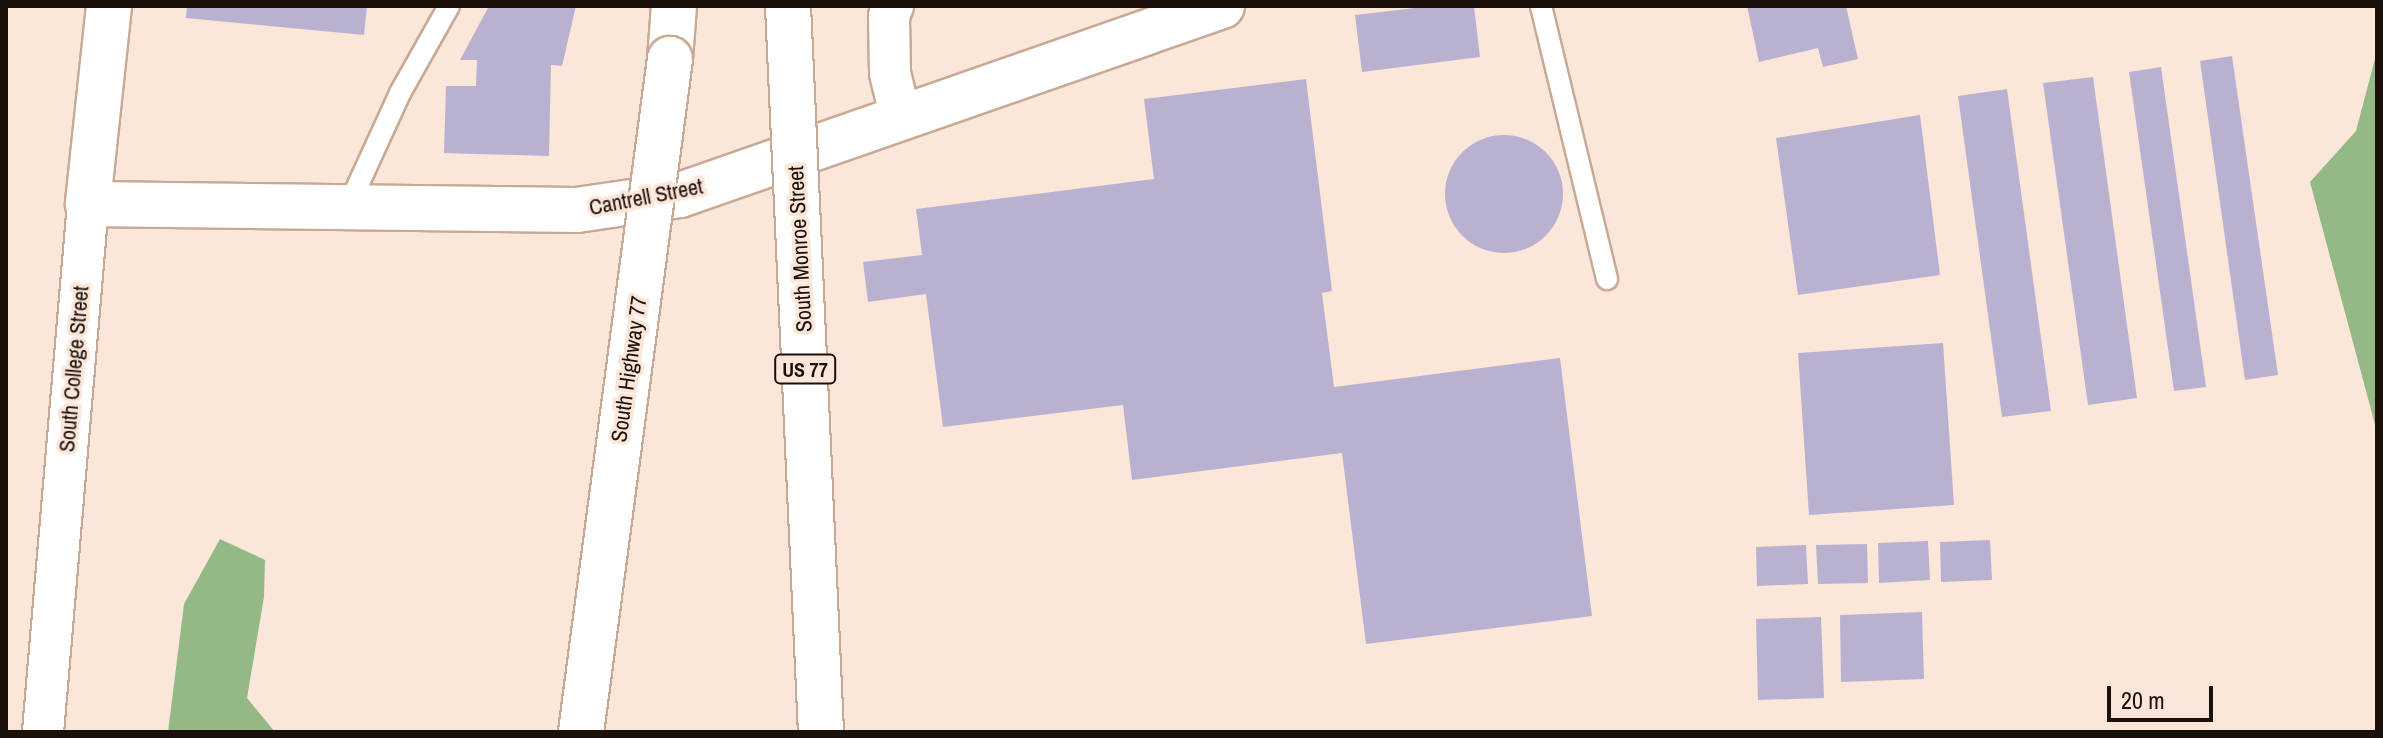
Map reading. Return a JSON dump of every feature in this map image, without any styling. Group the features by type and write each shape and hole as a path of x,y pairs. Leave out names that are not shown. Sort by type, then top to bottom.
{"main road":[{"name":"South College Street","path":"88,204 109,6"},
{"name":"South Highway 77","path":"581,732 670,59 674,6"},
{"name":"South Monroe Street","path":"788,6 821,732"},
{"name":"Cantrell Street","path":"88,204 577,210 680,195 1222,6"}],"street":[{"path":"893,6 889,16 890,73 901,119"},
{"name":"South College Street","path":"43,732 88,204"}],"lane":[{"path":"347,209 400,93 449,6"},
{"path":"1541,6 1607,279"}],"green space":[{"path":"2377,51 2377,432 2310,182 2356,131"},
{"path":"220,539 265,560 264,597 247,698 275,732 168,732 184,604"}],"building":[{"path":"187,6 367,6 364,35 186,18"},
{"path":"489,6 576,6 562,66 551,65 549,156 444,153 446,86 476,86 477,60 460,60"},
{"path":"1432,6 1474,6 1480,57 1362,72 1355,15"},
{"path":"1747,6 1846,6 1858,59 1823,67 1818,48 1759,62"},
{"path":"2232,56 2278,375 2245,380 2200,61"},
{"path":"2161,67 2206,387 2174,391 2129,72"},
{"path":"2093,77 2137,398 2088,405 2043,83"},
{"path":"1306,79 1332,291 1322,293 1334,387 1560,358 1592,616 1366,644 1342,453 1132,480 1123,405 943,427 926,294 868,302 863,262 922,255 916,209 1154,179 1144,99"},
{"path":"2007,89 2051,411 2002,417 1958,96"},
{"path":"1920,115 1940,275 1798,295 1776,138"},
{"path":"1504,135 1537,145 1553,161 1563,194 1553,227 1537,243 1504,253 1471,243 1455,227 1445,194 1455,161 1471,145"},
{"path":"1943,343 1954,505 1809,515 1798,353"},
{"path":"1990,540 1992,580 1941,582 1940,542"},
{"path":"1928,541 1930,580 1879,583 1878,543"},
{"path":"1867,544 1868,583 1818,584 1816,545"},
{"path":"1806,545 1808,584 1757,586 1756,547"},
{"path":"1922,612 1924,679 1841,682 1840,615"},
{"path":"1821,617 1824,698 1758,700 1756,619"}]}
